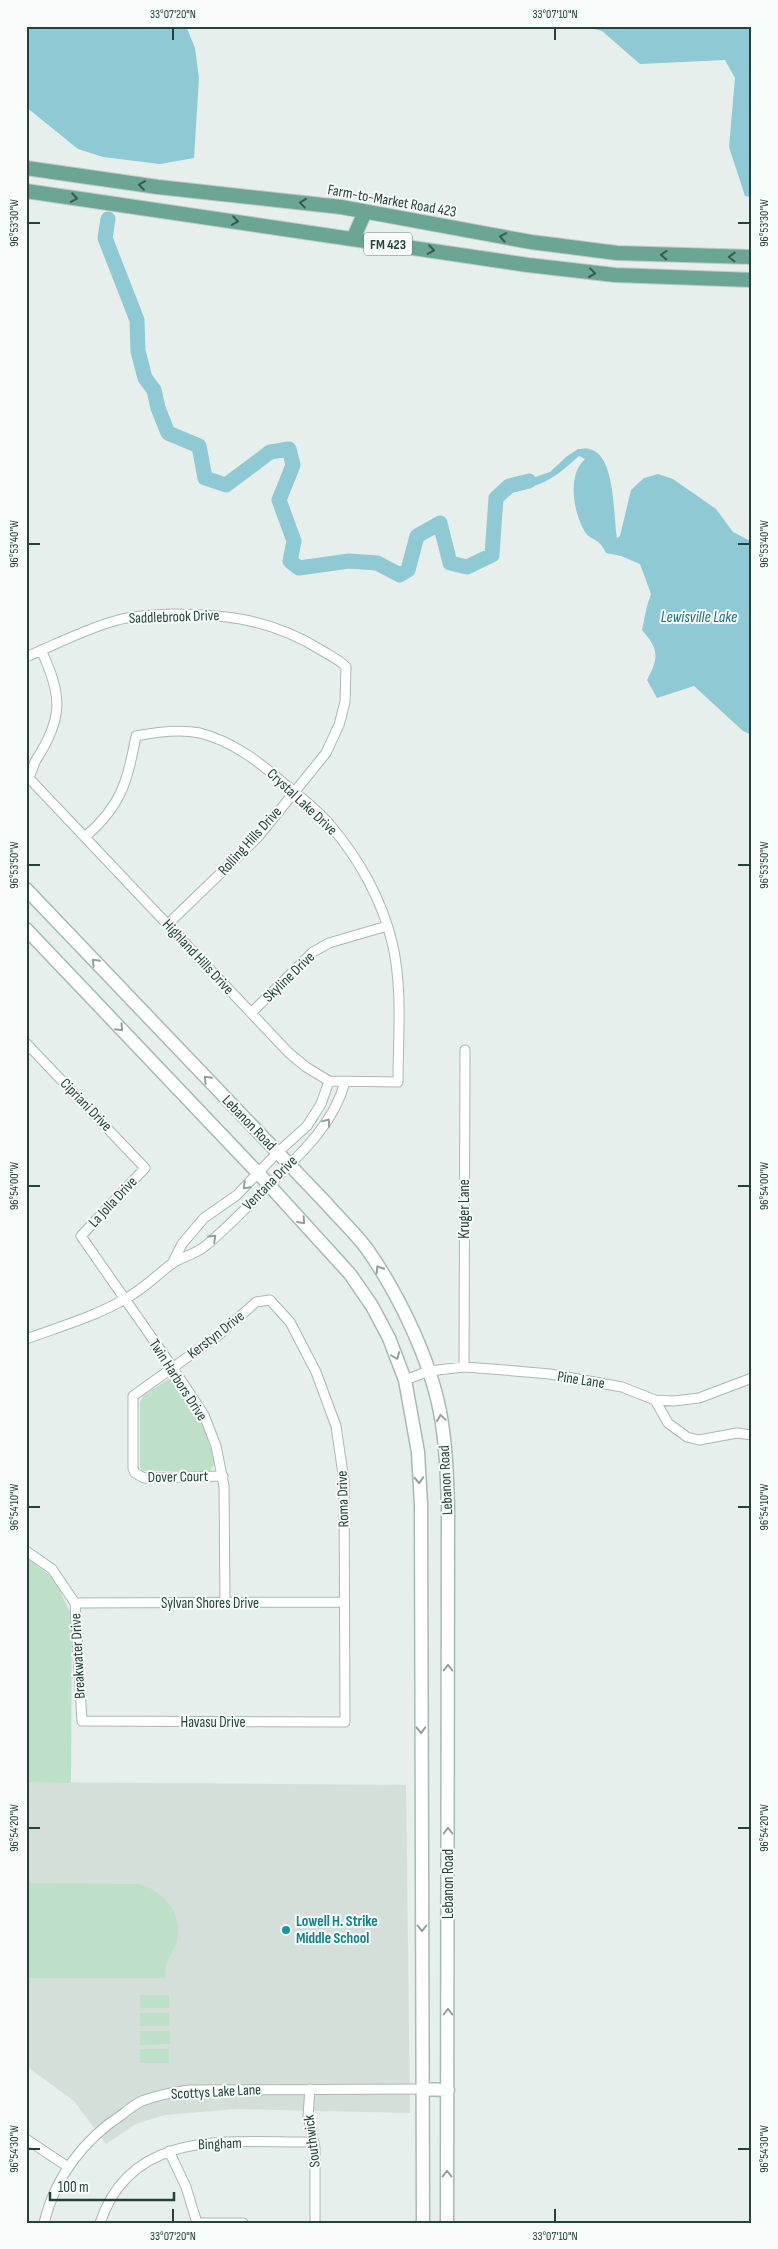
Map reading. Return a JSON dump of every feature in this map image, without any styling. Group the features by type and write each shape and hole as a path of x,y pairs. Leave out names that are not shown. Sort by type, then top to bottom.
{"main road":[{"name":"Farm-to-Market Road 423","path":"26,168 158,187 359,210 531,242 617,252 752,258"},
{"name":"FM 423","path":"26,190 528,265 615,275 752,280"},
{"path":"353,239 359,210"},
{"path":"713,257 713,280"},
{"name":"Lebanon Road","path":"26,889 289,1165 366,1249 398,1299 430,1371 440,1412 446,1456 448,1507 447,2223"},
{"name":"Lebanon Road","path":"26,929 258,1173 350,1274 372,1306 388,1338 405,1380 418,1452 420,1504 423,1864 422,2223"},
{"path":"422,2089 448,2090"}],"street":[{"name":"Saddlebrook Drive","path":"26,656 92,628 120,619 146,615 204,614 231,616 265,624 301,638 346,667"},
{"path":"27,778 31,764 45,748 53,732 57,706 54,680 41,650"},
{"name":"Rolling Hills Drive","path":"168,924 258,836 326,753 339,725 345,702 346,667"},
{"name":"Crystal Lake Drive","path":"85,837 99,825 122,793 136,736 160,732 199,733 227,743 257,761 294,791 331,825 355,859 378,899 392,942 398,978 398,1082"},
{"name":"Highland Hills Drive","path":"27,778 168,924 289,1054 329,1081 398,1082"},
{"name":"Skyline Drive","path":"251,1013 313,952 329,943 387,926"},
{"name":"Cipriani Drive","path":"26,1043 145,1168"},
{"name":"Kruger Lane","path":"464,1367 465,1050"},
{"name":"Ventana Drive","path":"172,1264 182,1244 204,1218 237,1195 277,1153 307,1126 321,1104 329,1081"},
{"name":"Ventana Drive","path":"26,1338 98,1313 124,1300 148,1285 172,1264 202,1249 269,1185 316,1136 332,1115 341,1098 345,1082"},
{"name":"La Jolla Drive","path":"81,1236 145,1168"},
{"name":"Twin Harbors Drive","path":"81,1236 124,1300 174,1368 204,1415 216,1446 223,1476 225,1603"},
{"name":"Kerstyn Drive","path":"135,1473 133,1468 133,1396 220,1334 256,1302 265,1299"},
{"name":"Roma Drive","path":"265,1299 270,1300 290,1322 316,1372 336,1426 344,1481 345,1722"},
{"name":"Pine Lane","path":"405,1380 430,1371 464,1367 570,1378 622,1386 655,1400 686,1400 699,1398 752,1378"},
{"path":"655,1400 668,1423 687,1437 698,1440 725,1434 752,1435"},
{"name":"Dover Court","path":"135,1473 144,1478 223,1476"},
{"name":"Breakwater Drive","path":"26,1551 52,1569 75,1603 82,1721"},
{"name":"Sylvan Shores Drive","path":"75,1603 344,1602"},
{"name":"Havasu Drive","path":"82,1721 345,1722"},
{"name":"Southwick","path":"310,2089 308,2116 314,2142 315,2223"},
{"name":"Scottys Lake Lane","path":"44,2223 52,2198 68,2167 88,2142 112,2120 140,2102 190,2090 422,2089"},
{"path":"26,2139 68,2167"},
{"name":"Bingham","path":"100,2223 111,2197 127,2176 148,2161 168,2151 198,2144 314,2142"},
{"path":"168,2151 186,2186 197,2223 243,2223"}],"shaded area":[{"path":"26,1782 406,1785 410,2113 237,2109 165,2115 136,2124 106,2144 74,2101 26,2066"}],"green space":[{"path":"170,1378 176,1381 183,1391 204,1430 215,1464 210,1471 142,1471 140,1467 140,1402 143,1396"},
{"path":"26,1557 54,1579 72,1616 71,1783 26,1782"},
{"path":"26,1883 140,1884 157,1892 175,1913 178,1931 176,1944 166,1965 165,1978 26,1978"},
{"path":"140,1995 169,1995 169,2008 140,2008"},
{"path":"140,2013 169,2013 169,2026 140,2026"},
{"path":"140,2031 170,2031 170,2044 140,2045"},
{"path":"140,2049 169,2049 169,2063 140,2063"}],"water":[{"path":"26,26 186,26 195,48 199,78 194,158 160,164 103,157 78,149 26,107"},
{"path":"583,26 752,26 752,197 745,196 729,147 735,78 725,60 640,64 602,31"},
{"name":"Lewisville Lake","path":"578,449 589,449 598,453 604,462 612,487 617,538 620,536 631,490 644,478 658,474 673,479 716,509 733,532 752,542 752,735 743,731 694,686 657,698 647,680 654,666 654,648 642,630 651,594 640,564 621,556 606,553 601,544 587,535 581,524 575,504 574,484 579,466 585,459 579,456 556,475 538,485 519,488 509,486 550,472"}],"waterway":[{"path":"108,219 105,238 137,320 138,351 145,378 154,390 158,408 168,433 199,446 205,478 226,485 270,452 289,449 293,465 279,500 294,541 290,561 299,568 349,561 377,563 400,575 408,570 417,536 440,523 450,563 467,567 492,555 496,498 509,486 529,481"}],"place":[{"name":"Lowell H. Strike Middle School","path":"286,1930"}]}
